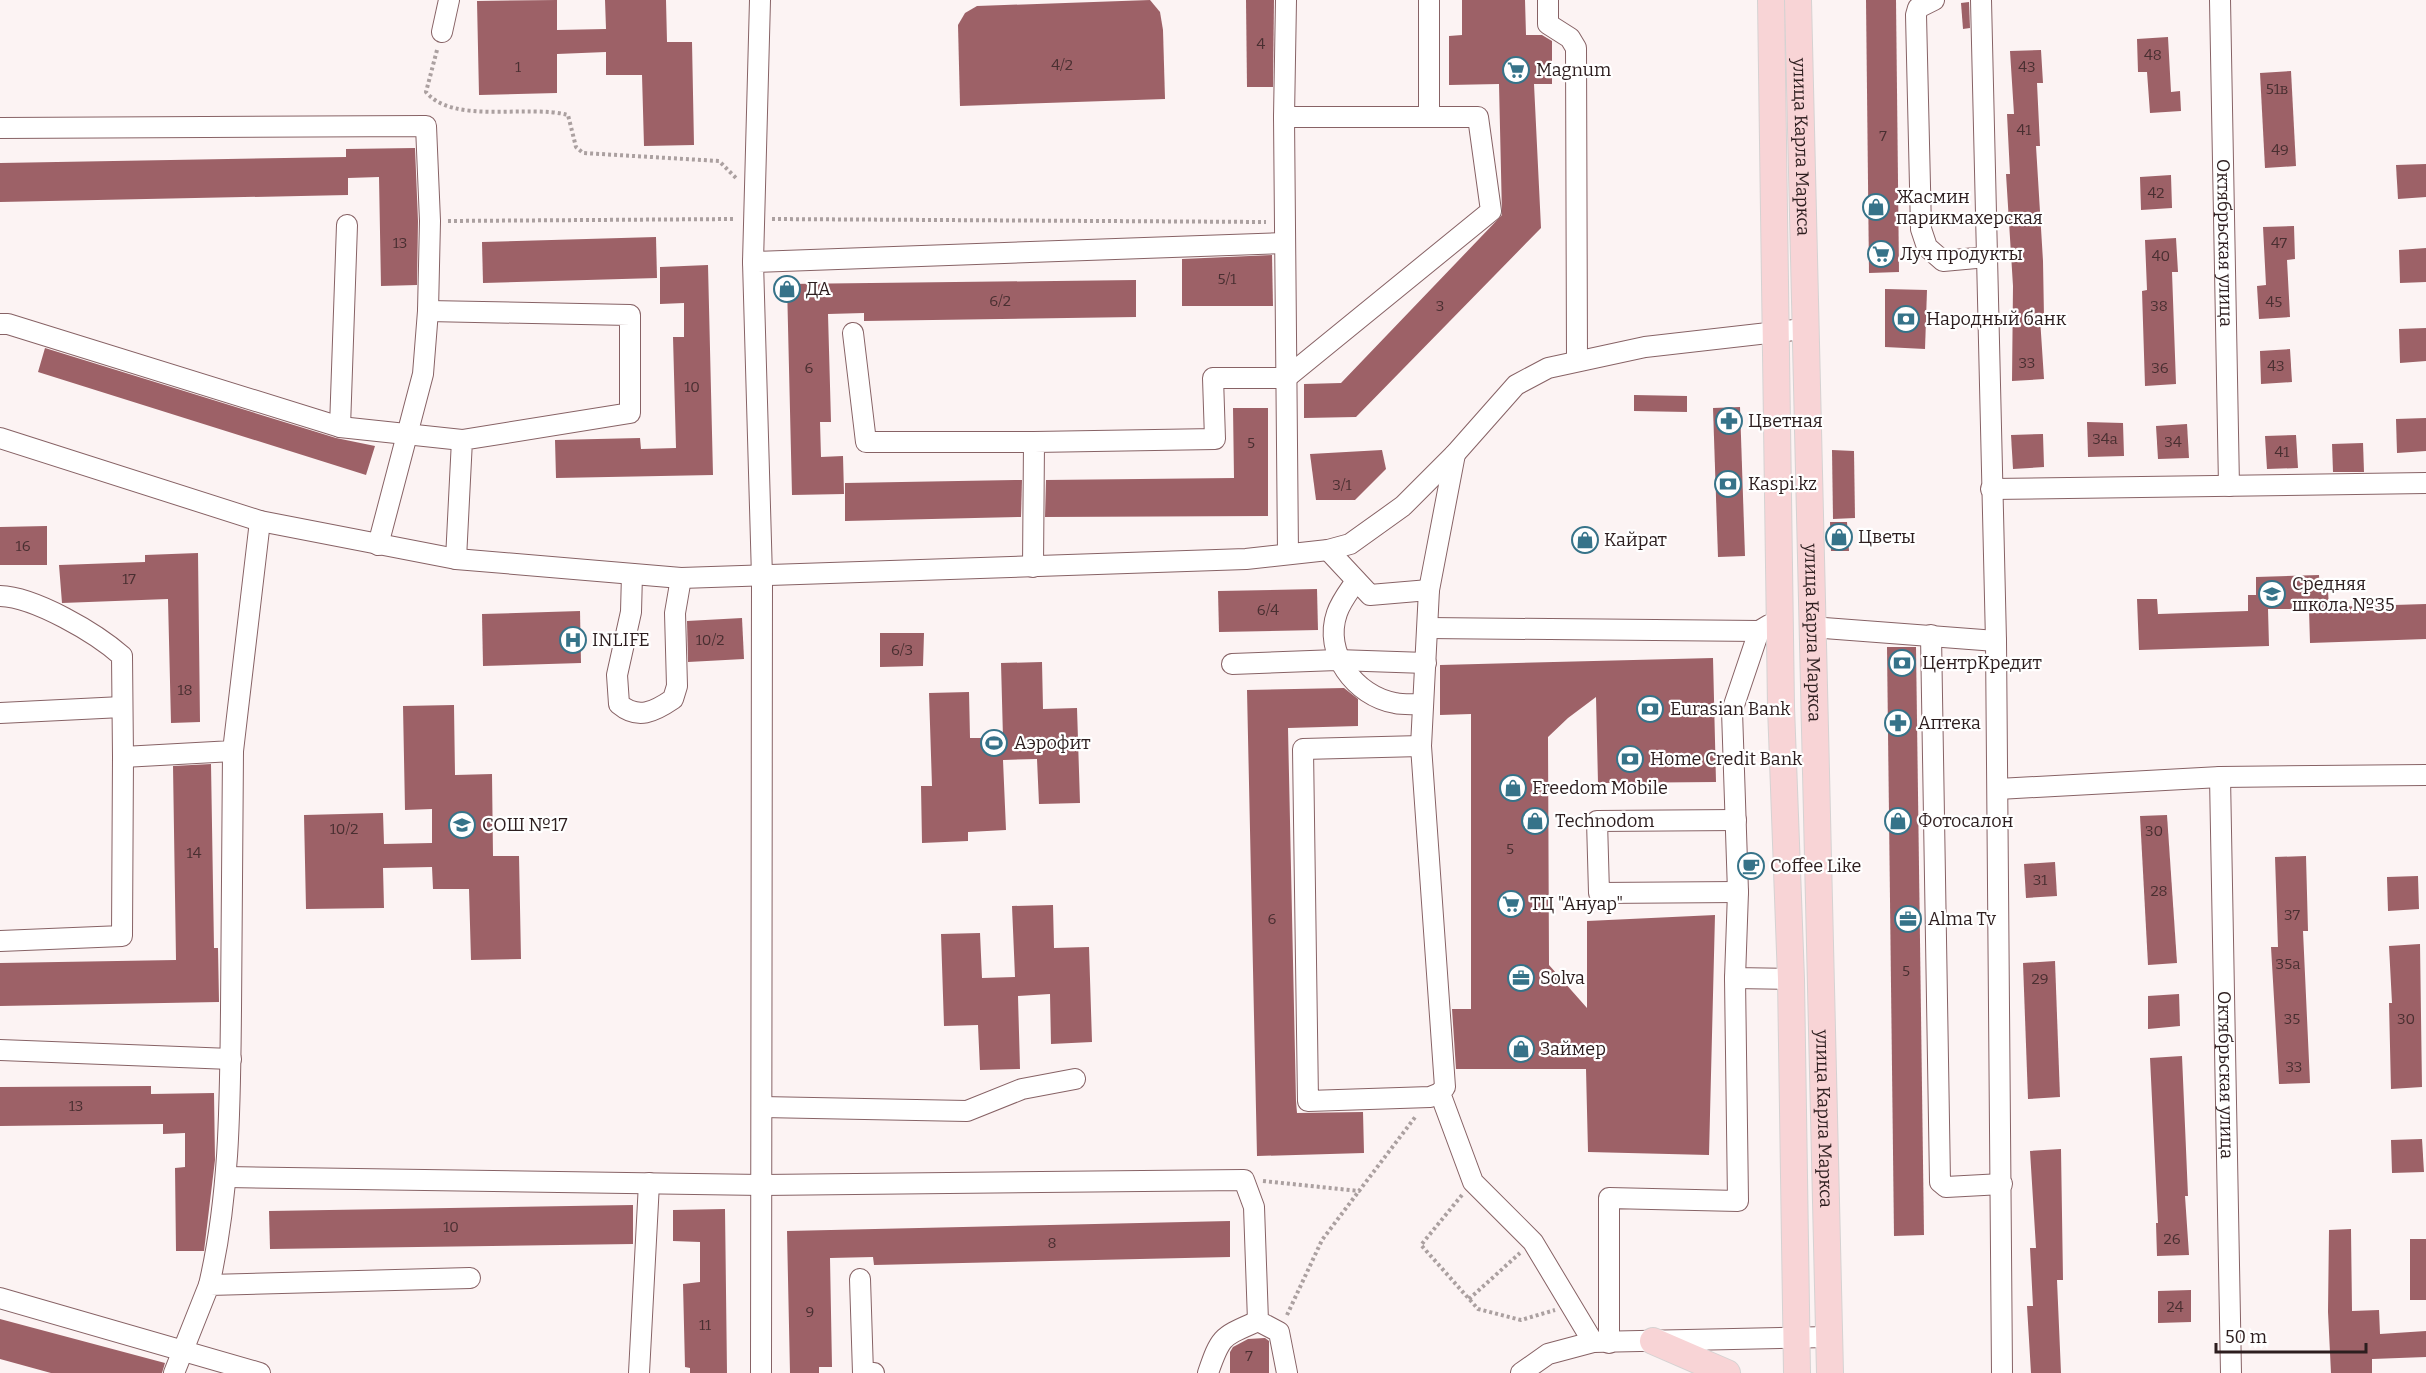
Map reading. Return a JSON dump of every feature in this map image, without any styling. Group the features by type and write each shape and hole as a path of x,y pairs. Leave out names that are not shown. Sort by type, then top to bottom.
{"main road":[{"name":"улица Карла Маркса","path":"1771,0 1776,333 1769,625 1791,979 1797,1373"},
{"name":"улица Карла Маркса","path":"1798,0 1803,329 1830,1373"},
{"path":"1653,1341 1727,1373"}],"street":[{"path":"442,32 449,0"},
{"path":"760,0 753,262 762,577 761,1373"},
{"path":"1286,0 1284,117 1288,554"},
{"path":"1429,0 1430,117"},
{"path":"1548,0 1548,24 1570,38 1576,48 1577,360"},
{"path":"1981,0 1996,641 2002,1373"},
{"name":"Октябрьская улица","path":"2220,0 2229,486"},
{"path":"1923,3 1916,15 1921,229 1927,247 1943,261 1988,257"},
{"path":"853,333 866,442 1215,439 1213,378 1287,378 1491,211 1478,117 1284,117"},
{"path":"0,128 426,126 430,221 428,311 423,374 378,545"},
{"path":"340,427 347,225"},
{"path":"753,262 1285,243"},
{"path":"0,324 8,324 340,427 462,440 630,413 630,315 428,311"},
{"path":"0,438 260,522 456,559 681,578 1246,559 1328,550 1350,544 1393,514 1455,454 1516,385 1548,368 1645,347 1803,329"},
{"path":"456,559 462,440"},
{"path":"1033,567 1034,442"},
{"path":"1420,746 1303,749 1308,1101 1435,1095 1445,1087 1420,746 1430,590 1455,454"},
{"path":"1991,489 2426,483"},
{"path":"174,1373 210,1285 221,1234 231,1059 233,751 260,522"},
{"path":"1328,550 1370,595 1430,590"},
{"path":"632,574 631,612 617,675 619,704 629,712 645,714 673,699 677,686 675,613 681,578"},
{"path":"1356,581 1337,612 1333,632 1337,660 1367,692 1394,703 1423,704"},
{"path":"0,596 16,596 99,636 122,656 123,757 122,936 0,941"},
{"path":"1428,628 1769,625 1732,711 1738,892 1735,978 1738,1201 1609,1198 1601,1342"},
{"path":"1811,627 1996,641"},
{"path":"1931,635 1940,1182 1946,1187 2002,1184"},
{"path":"1232,664 1337,660 1426,663"},
{"path":"0,713 122,707"},
{"path":"123,757 233,751"},
{"path":"1998,789 2220,777 2426,775"},
{"name":"Октябрьская улица","path":"2220,777 2231,1373"},
{"path":"1736,820 1597,821 1598,883 1599,893 1738,892"},
{"path":"1735,978 1791,979"},
{"path":"0,1050 231,1059"},
{"path":"762,1107 967,1111 1022,1089 1075,1079"},
{"path":"1435,1095 1473,1182 1533,1242 1570,1306 1601,1342"},
{"path":"226,1177 762,1185 1244,1180 1254,1207 1258,1322"},
{"path":"639,1373 649,1183"},
{"path":"210,1285 470,1278"},
{"path":"860,1280 863,1373 874,1373"},
{"path":"0,1298 185,1349 260,1373"},
{"path":"1208,1373 1219,1342 1226,1336 1258,1322 1279,1332 1287,1373"},
{"path":"1521,1373 1548,1354 1601,1342 1829,1337"}],"path":[{"path":"442,32 426,92 434,101 460,110 552,111 568,115 576,147 583,153 718,161 734,174 755,212"},
{"path":"430,221 755,212 1285,222"},
{"path":"1279,1332 1322,1240 1435,1095"},
{"path":"1244,1180 1359,1191"},
{"path":"1473,1182 1421,1245 1478,1309 1521,1320 1570,1306"},
{"path":"1468,1299 1533,1242"}],"building":[{"path":"557,0 557,30 606,29 605,0 666,0 667,42 692,42 694,145 644,146 642,75 606,75 606,52 557,54 557,93 479,95 477,1"},
{"path":"1150,0 1160,12 1163,30 1165,99 960,106 958,25 965,13 977,6"},
{"path":"1246,0 1274,0 1273,87 1247,87"},
{"path":"1462,0 1525,0 1526,35 1542,35 1552,41 1552,84 1534,84 1541,228 1356,417 1304,418 1304,384 1341,383 1502,215 1499,84 1449,85 1449,36 1462,35"},
{"path":"1866,0 1896,0 1899,272 1869,273"},
{"path":"1969,2 1970,28 1963,29 1961,3"},
{"path":"2168,37 2171,92 2180,91 2181,111 2150,113 2147,72 2138,72 2137,39"},
{"path":"2041,50 2043,83 2037,83 2040,146 2036,146 2043,261 2044,318 2040,318 2044,379 2012,381 2013,286 2006,174 2010,174 2007,114 2014,114 2010,51"},
{"path":"2291,71 2296,166 2265,168 2260,73"},
{"path":"415,148 418,221 417,285 381,286 379,177 348,178 348,195 0,202 0,163 346,157 346,149"},
{"path":"2426,164 2426,197 2398,199 2396,165"},
{"path":"2171,175 2172,208 2141,210 2140,177"},
{"path":"2294,226 2295,259 2287,260 2290,317 2259,319 2257,286 2266,285 2263,227"},
{"path":"656,237 657,278 483,283 482,242"},
{"path":"2176,238 2178,272 2172,272 2176,384 2145,386 2142,291 2147,290 2145,240"},
{"path":"2426,248 2426,282 2400,283 2399,250"},
{"path":"1272,255 1273,306 1182,306 1182,259"},
{"path":"708,265 713,475 556,478 555,440 640,438 641,449 676,448 673,337 684,337 684,303 660,304 660,267"},
{"path":"1136,280 1136,317 864,321 864,313 828,314 831,422 820,422 821,457 843,456 844,494 792,495 787,284"},
{"name":"Народный банк","path":"1885,289 1927,290 1925,349 1885,347"},
{"path":"2426,328 2426,361 2400,363 2399,329"},
{"path":"45,348 336,438 375,446 366,475 38,372"},
{"path":"2290,349 2292,382 2261,384 2260,351"},
{"path":"1634,395 1687,396 1687,412 1634,411"},
{"path":"1740,407 1745,556 1718,557 1713,408"},
{"path":"1233,408 1268,408 1268,516 1045,517 1046,480 1234,478"},
{"path":"2426,418 2426,451 2397,453 2396,419"},
{"path":"2087,422 2123,423 2124,456 2088,457"},
{"path":"2187,424 2189,458 2158,459 2156,426"},
{"path":"2043,434 2044,467 2013,469 2011,435"},
{"path":"2296,435 2298,468 2267,469 2265,436"},
{"path":"2363,443 2364,472 2333,472 2332,444"},
{"path":"1382,450 1386,469 1355,500 1316,500 1310,454"},
{"path":"1832,450 1854,451 1855,518 1833,519"},
{"path":"1022,480 1021,517 845,521 845,483"},
{"name":"Цветы","path":"1830,522 1847,522 1849,551 1831,551"},
{"path":"47,526 47,565 0,565 0,527"},
{"path":"198,553 200,722 171,723 168,599 62,603 59,565 145,562 145,555"},
{"path":"2319,575 2320,592 2328,591 2329,607 2426,604 2426,639 2310,643 2309,609 2268,609 2269,646 2139,650 2137,599 2157,599 2158,614 2248,611 2248,595 2256,595 2256,577"},
{"path":"1317,589 1318,630 1219,632 1218,591"},
{"path":"580,611 581,663 483,666 482,614"},
{"path":"742,618 744,659 688,662 687,621"},
{"path":"880,633 924,633 923,666 880,667"},
{"path":"1887,647 1916,647 1924,1235 1894,1236"},
{"path":"1713,658 1716,782 1598,783 1596,697 1548,737 1549,965 1587,1008 1587,921 1715,915 1709,1155 1588,1152 1586,1069 1456,1069 1452,1009 1471,1009 1471,714 1440,715 1440,665"},
{"path":"1042,662 1043,709 1077,708 1080,803 1039,804 1037,759 1003,760 1006,830 968,832 968,841 922,843 921,786 932,786 929,693 969,692 970,738 1003,738 1001,663"},
{"path":"1344,688 1358,699 1358,726 1288,728 1296,1101 1297,1113 1363,1112 1364,1153 1257,1156 1247,690"},
{"path":"454,705 455,775 492,774 493,856 519,856 521,959 471,960 469,889 433,889 432,867 383,868 384,908 306,909 304,815 383,813 384,844 432,843 432,809 405,810 403,706"},
{"path":"211,764 214,948 218,948 219,1002 0,1006 0,963 176,960 173,766"},
{"path":"2167,815 2177,963 2148,965 2140,816"},
{"path":"2306,856 2308,931 2303,931 2310,1083 2279,1084 2271,947 2278,947 2275,857"},
{"path":"2055,862 2057,896 2026,898 2024,864"},
{"path":"2418,876 2419,909 2388,911 2387,877"},
{"path":"1053,905 1054,948 1089,947 1092,1042 1051,1044 1050,994 1018,996 1020,1069 980,1070 978,1025 944,1026 941,934 980,933 982,978 1015,977 1012,906"},
{"path":"2420,944 2422,1087 2391,1089 2389,1003 2392,1003 2389,946"},
{"path":"2055,961 2060,1097 2028,1099 2023,963"},
{"path":"2179,994 2180,1026 2148,1029 2148,996"},
{"path":"2182,1056 2188,1196 2185,1196 2189,1255 2157,1256 2156,1223 2158,1223 2150,1058"},
{"path":"151,1086 151,1094 214,1093 215,1160 204,1251 176,1251 175,1168 185,1167 185,1133 163,1134 163,1124 0,1126 0,1087"},
{"path":"2422,1139 2424,1172 2392,1173 2391,1140"},
{"path":"2061,1149 2063,1280 2057,1280 2061,1373 2031,1373 2027,1306 2033,1306 2030,1248 2036,1248 2030,1151"},
{"path":"633,1205 633,1244 270,1249 269,1211"},
{"path":"725,1209 727,1373 690,1373 690,1368 685,1367 683,1284 700,1282 700,1242 673,1241 673,1210"},
{"path":"1230,1221 1230,1257 874,1265 873,1257 830,1258 832,1367 819,1367 819,1373 790,1373 787,1231"},
{"path":"2351,1229 2352,1311 2379,1310 2380,1334 2426,1331 2426,1357 2372,1359 2372,1373 2331,1373 2328,1312 2329,1230"},
{"path":"2410,1239 2426,1239 2426,1300 2410,1300"},
{"path":"2191,1290 2191,1322 2158,1323 2158,1291"},
{"path":"0,1319 165,1363 162,1373 51,1373 0,1359"},
{"path":"1265,1338 1269,1341 1269,1373 1230,1373 1230,1352 1233,1347 1248,1339"}],"place":[{"name":"Magnum","path":"1516,70"},
{"name":"Жасмин парикмахерская","path":"1876,207"},
{"name":"Луч продукты","path":"1881,254"},
{"name":"ДА","path":"787,289"},
{"name":"Народный банк","path":"1906,319"},
{"name":"Цветная","path":"1729,421"},
{"name":"Kaspi.kz","path":"1728,484"},
{"name":"Цветы","path":"1839,537"},
{"name":"Кайрат","path":"1585,540"},
{"name":"Средняя школа №35","path":"2272,594"},
{"name":"INLIFE","path":"573,640"},
{"name":"ЦентрКредит","path":"1902,663"},
{"name":"Eurasian Bank","path":"1650,709"},
{"name":"Аптека","path":"1898,723"},
{"name":"Аэрофит","path":"994,743"},
{"name":"Home Credit Bank","path":"1630,759"},
{"name":"Freedom Mobile","path":"1513,788"},
{"name":"Technodom","path":"1535,821"},
{"name":"Фотосалон","path":"1898,821"},
{"name":"СОШ №17","path":"462,825"},
{"name":"Coffee Like","path":"1751,866"},
{"name":"ТЦ \"Ануар\"","path":"1511,904"},
{"name":"Alma Tv","path":"1908,919"},
{"name":"Solva","path":"1521,978"},
{"name":"Займер","path":"1521,1049"}]}
